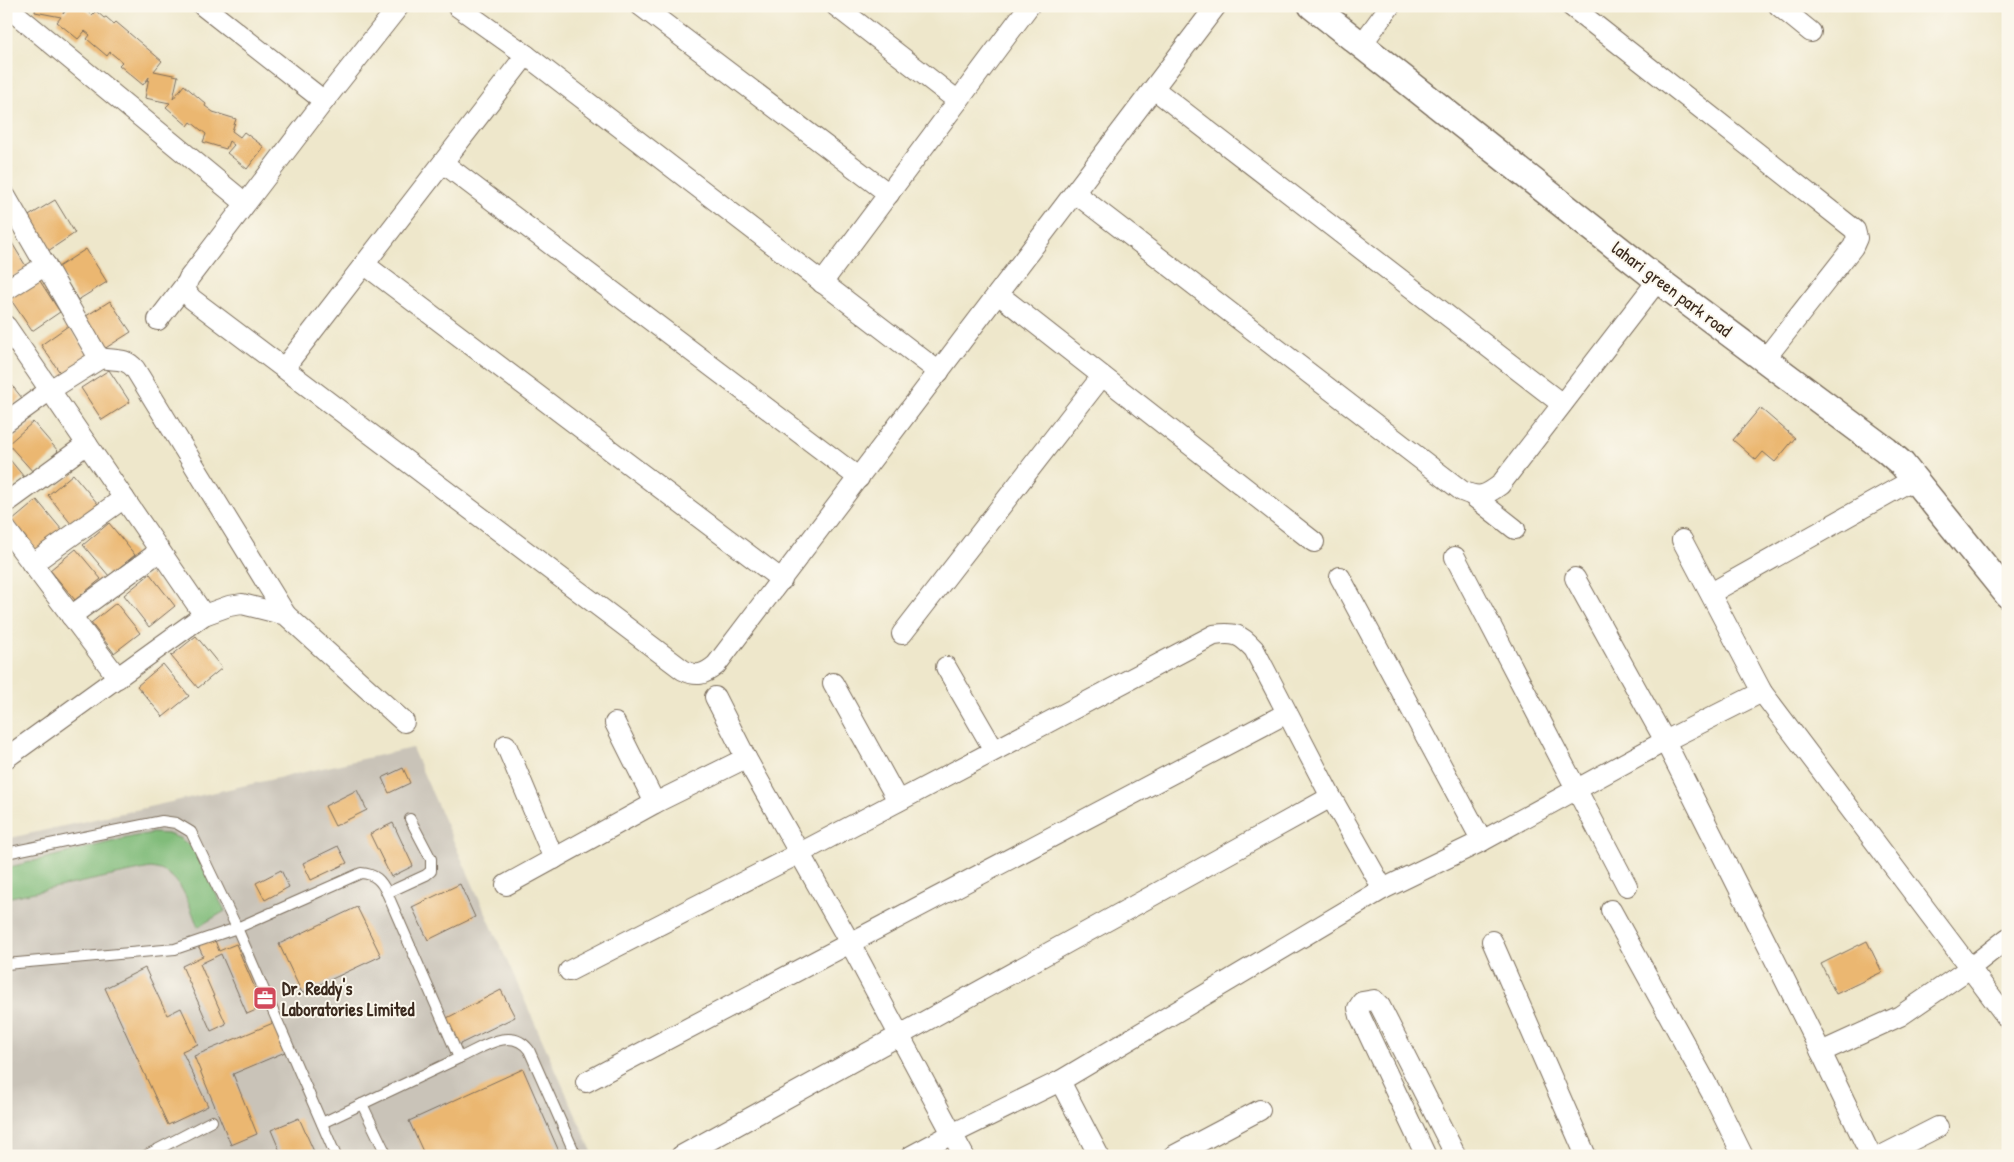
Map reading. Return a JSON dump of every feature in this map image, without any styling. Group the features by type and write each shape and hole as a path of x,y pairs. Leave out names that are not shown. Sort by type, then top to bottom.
{"street":[{"path":"6,6 245,204"},
{"path":"158,320 324,100 399,6"},
{"path":"457,6 526,55 939,372"},
{"path":"641,6 889,194"},
{"path":"836,6 958,101"},
{"path":"822,283 1029,6"},
{"path":"185,285 186,292 192,299 667,658 683,670 694,675 705,675 716,666 782,580 1216,6"},
{"name":"lahari green park road","path":"1312,6 1658,280 1886,450 1902,464 2008,595"},
{"path":"1362,44 1390,6"},
{"path":"1571,6 1855,230 1857,238 1853,247 1765,359"},
{"path":"1779,6 1811,32"},
{"path":"216,10 324,100"},
{"path":"284,368 526,55"},
{"path":"1154,89 1562,404"},
{"path":"443,163 859,478"},
{"path":"1075,193 1454,485 1473,496 1515,529"},
{"path":"6,197 101,358"},
{"path":"364,264 782,580"},
{"path":"6,290 46,265"},
{"path":"1473,496 1486,495 1500,485 1658,280"},
{"path":"998,294 1314,542"},
{"path":"6,326 204,615"},
{"path":"6,422 50,390 101,358 122,359 130,362 286,614 404,722"},
{"path":"902,634 1102,376"},
{"path":"6,503 87,444"},
{"path":"1711,593 1914,479"},
{"path":"32,564 124,498"},
{"path":"6,529 118,678"},
{"path":"1682,540 1762,692 2008,1019"},
{"path":"71,616 160,550"},
{"path":"1455,556 1627,886"},
{"path":"1340,577 1482,841"},
{"path":"1575,578 1665,741 1822,1052 1871,1156"},
{"path":"6,758 204,615 229,606 242,604 286,614"},
{"path":"569,971 800,853 1214,635 1228,633 1243,637 1254,649 1331,797 1383,889"},
{"path":"946,667 994,750"},
{"path":"832,684 898,801"},
{"path":"911,1156 1060,1080 1383,889 1482,841 1665,741 1762,692"},
{"path":"715,697 746,758 850,943 964,1156"},
{"path":"586,1082 1288,713"},
{"path":"615,722 655,803"},
{"path":"506,745 554,859"},
{"path":"506,885 655,803 746,758"},
{"path":"681,1156 1331,797"},
{"path":"1612,910 1744,1156"},
{"path":"1822,1052 1900,1016 1970,968 2008,938"},
{"path":"1492,941 1586,1156"},
{"path":"1426,1156 1360,1016 1358,1008 1362,1002 1374,1000 1380,1006 1456,1156"},
{"path":"1060,1080 1099,1156"},
{"path":"1173,1156 1260,1110"},
{"path":"1881,1156 1938,1127"}],"lane":[{"path":"387,893 431,871 431,859 410,819"},
{"path":"6,853 162,821 176,823 190,832 237,928 336,1156"},
{"path":"6,964 175,949 237,928 361,873 371,874 380,881 387,893 459,1058"},
{"path":"322,1123 459,1058 505,1038 516,1038 524,1043 529,1050 576,1156"},
{"path":"362,1104 387,1156"},
{"path":"144,1156 212,1121"}],"shaded area":[{"name":"Dr. Reddy's Laboratories Limited","path":"412,748 594,1156 6,1156 6,839"}],"green space":[{"path":"153,833 168,834 179,838 192,847 225,911 198,927 187,898 176,881 161,870 150,868 6,898 6,868"}],"building":[{"path":"36,6 65,6 63,14 70,6 81,6 92,15 96,11 114,24 116,22 162,61 154,71 178,76 173,99 184,85 213,112 236,119 232,131 240,137 244,132 264,147 247,169 227,153 234,145 229,141 226,149 203,142 206,134 191,122 188,126 166,107 170,103 145,98 149,77 143,85 119,65 122,62 110,52 107,56 87,39 90,35 85,31 78,39 57,22 61,17 35,12"},
{"path":"55,200 75,233 48,251 27,217"},
{"path":"6,233 27,268 6,281"},
{"path":"86,249 107,282 78,300 58,267"},
{"path":"38,278 60,312 32,331 9,297"},
{"path":"110,301 131,332 104,349 83,318"},
{"path":"68,326 91,358 63,377 41,345"},
{"path":"109,370 130,402 102,420 81,388"},
{"path":"6,378 22,398 6,411"},
{"path":"1760,408 1795,438 1775,462 1763,452 1756,460 1733,440"},
{"path":"33,422 58,451 34,473 8,444"},
{"path":"6,455 24,477 6,492"},
{"path":"73,474 98,504 72,525 48,495"},
{"path":"37,500 62,530 37,551 12,521"},
{"path":"109,523 135,555 109,576 83,545"},
{"path":"76,549 101,579 75,600 50,570"},
{"path":"150,574 175,606 149,627 124,595"},
{"path":"116,603 140,633 114,653 91,623"},
{"path":"196,636 222,668 198,688 171,656"},
{"path":"163,664 189,696 163,717 137,686"},
{"path":"403,768 410,783 389,793 382,778"},
{"path":"357,790 367,810 335,826 325,806"},
{"path":"393,823 413,866 391,877 370,834"},
{"path":"338,846 347,863 311,880 303,863"},
{"path":"281,870 289,887 265,900 256,883"},
{"path":"460,884 475,917 428,940 412,907"},
{"path":"357,907 381,956 302,993 279,944"},
{"path":"214,938 219,951 236,944 263,1007 247,1014 221,954 200,964 226,1024 211,1031 182,966 203,956 198,945"},
{"path":"1867,941 1882,972 1836,994 1821,964"},
{"path":"145,968 167,1015 181,1008 198,1044 182,1051 208,1106 168,1125 105,988"},
{"path":"501,990 515,1017 458,1045 445,1019"},
{"path":"273,1023 285,1052 233,1074 257,1134 231,1145 194,1056"},
{"path":"523,1069 561,1156 425,1156 409,1121"},
{"path":"299,1118 316,1156 282,1156 271,1130"}],"place":[{"name":"Dr. Reddy's Laboratories Limited","path":"265,998"}]}
